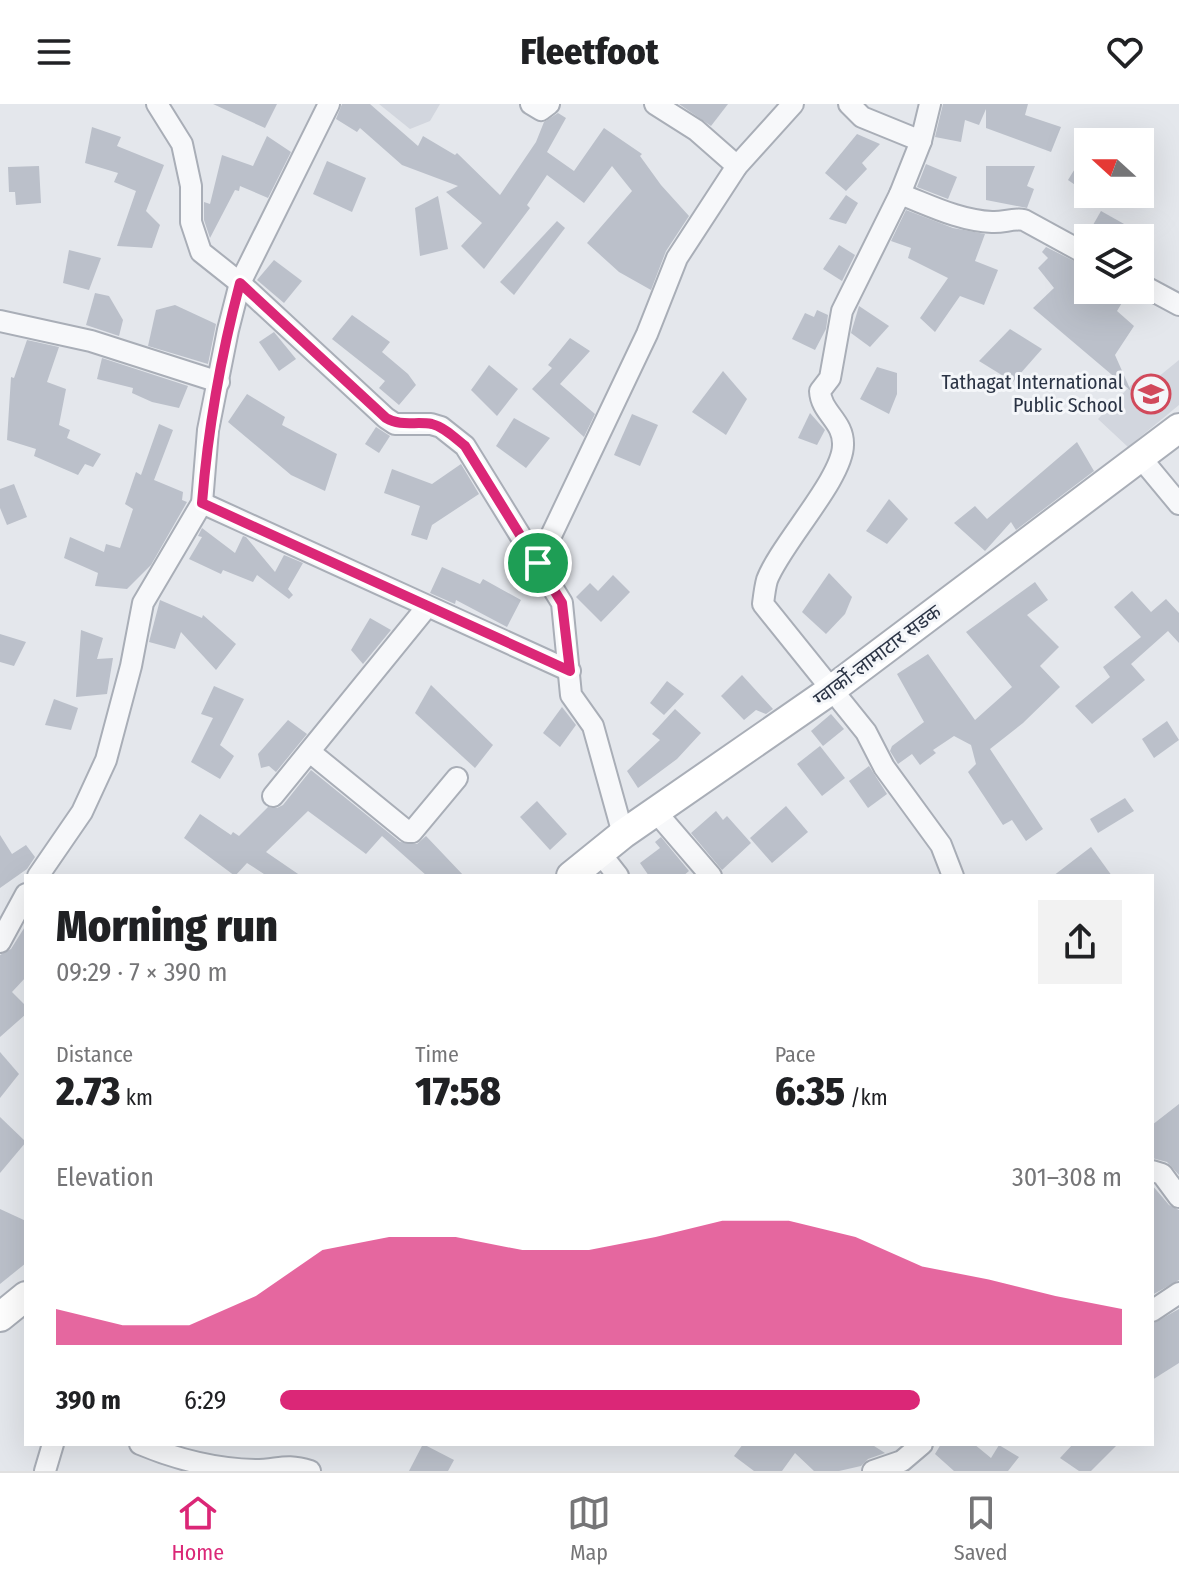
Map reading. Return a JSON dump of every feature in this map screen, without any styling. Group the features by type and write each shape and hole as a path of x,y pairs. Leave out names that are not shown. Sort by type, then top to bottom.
{"main road":[{"name":"ग्वार्को-लामाटार सडक","path":"574,874 623,834 831,690 1179,428"},
{"path":"0,1317 24,1298"}],"street":[{"path":"157,104 182,144 191,186 191,222 198,247 386,418 395,424 441,427 465,446 562,603 571,695 593,726 623,834"},
{"path":"39,874 82,812 106,760 143,603 202,503 208,430 240,283 329,104"},
{"path":"531,104 541,110 549,104"},
{"path":"655,104 696,130 737,166"},
{"path":"538,563 647,334 677,258 737,166 793,104"},
{"path":"849,104 862,117 921,141"},
{"path":"930,104 921,141 900,194 842,311 830,378 820,391 820,405 841,429 844,448 834,471 767,579 763,604 866,732 884,767 941,845 952,874"},
{"path":"900,194 955,215 994,223 1024,220 1074,247"},
{"path":"1154,292 1179,305"},
{"path":"0,321 91,341 219,382"},
{"path":"1140,457 1179,504"},
{"path":"202,503 426,608 570,671"},
{"path":"273,796 426,608"},
{"path":"310,752 408,832 412,832 457,778"},
{"path":"656,812 709,874"},
{"path":"600,853 616,874"},
{"path":"0,942 24,898"},
{"path":"1154,1172 1162,1174 1179,1197"},
{"path":"1154,1310 1179,1293"},
{"path":"45,1471 52,1446"},
{"path":"873,1471 902,1461 920,1446"},
{"path":"158,1453 200,1466 258,1470 290,1465 310,1471"}],"shaded area":[{"path":"379,104 440,104 430,121 410,129"},
{"name":"Tathagat International Public School","path":"1179,360 1179,405 1128,447 1098,419 1141,375 1152,382"}],"building":[{"path":"213,104 277,104 265,128"},
{"path":"342,104 370,104 418,146 423,136 455,155 457,153 500,195 536,142 544,122 558,113 566,118 547,152 574,171 604,128 642,154 640,156 661,185 689,216 666,251 651,290 619,272 587,243 632,191 612,166 584,203 547,175 527,205 530,208 484,269 461,246 482,223 446,192 458,186 402,165 360,128 357,132 336,119"},
{"path":"679,104 728,104 711,126"},
{"path":"943,104 1028,104 1025,115 1061,127 1051,152 986,128 986,109 979,125 965,120 961,142 935,137"},
{"path":"92,127 121,137 117,146 164,165 146,211 160,225 152,248 117,246 136,191 114,182 118,173 85,163"},
{"path":"857,134 880,144 862,163 867,169 846,191 825,173"},
{"path":"267,136 291,152 268,198 240,186 210,238 204,220 204,202 210,204 222,155 253,166"},
{"path":"327,161 366,178 352,212 313,194"},
{"path":"926,164 957,177 948,199 917,187"},
{"path":"39,166 41,203 16,205 15,192 9,192 8,167"},
{"path":"986,166 1035,166 1027,186 1034,189 1027,208 986,200"},
{"path":"1074,170 1074,184 1068,180"},
{"path":"846,195 858,203 846,224 829,219"},
{"path":"438,196 448,249 420,256 415,208"},
{"path":"906,210 953,228 985,234 975,261 998,270 984,305 960,296 935,332 920,318 948,278 908,258 911,248 891,241"},
{"path":"1101,211 1124,224 1094,224"},
{"path":"557,221 565,228 514,295 500,282"},
{"path":"839,245 855,255 842,281 823,269"},
{"path":"1046,247 1074,261 1074,304 1121,304 1117,311 1134,326 1115,355 1131,391 1033,308 1054,288 1038,268 1048,258 1042,252"},
{"path":"69,250 101,258 89,290 63,283"},
{"path":"274,260 302,281 284,303 257,280"},
{"path":"95,293 109,296 123,320 119,336 86,325"},
{"path":"175,305 216,324 208,364 148,346 156,310"},
{"path":"859,306 889,326 870,347 851,333"},
{"path":"817,310 828,315 826,329 815,350 792,339 805,313 814,317"},
{"path":"352,315 390,342 382,352 416,385 399,405 379,388 385,381 332,339"},
{"path":"1010,329 1042,349 1013,382 979,361"},
{"path":"274,332 296,359 279,371 259,342"},
{"path":"570,338 590,351 560,384 595,414 584,437 532,389 552,368 548,365"},
{"path":"27,340 59,347 47,382 66,389 59,425 70,430 67,438 101,454 93,467 85,464 78,475 34,456 36,449 7,440 11,377 14,378"},
{"path":"102,358 188,386 179,408 152,402 132,393 133,388 97,379"},
{"path":"489,365 518,389 497,416 471,390"},
{"path":"877,367 897,373 897,394 889,414 860,399"},
{"path":"723,371 747,399 726,435 692,412"},
{"path":"247,394 285,417 282,425 337,454 325,491 291,475 228,422"},
{"path":"810,413 825,430 817,445 798,438"},
{"path":"632,414 658,425 640,466 614,455"},
{"path":"514,418 550,438 526,468 496,446"},
{"path":"159,424 173,430 154,480 183,492 182,500 187,502 151,565 127,589 95,586 98,573 64,558 70,537 104,552 106,544 120,548 133,509 125,504 136,472 141,475"},
{"path":"376,427 390,436 379,453 365,444"},
{"path":"1077,442 1094,471 1016,530 1011,522 985,551 954,523 975,506 987,519"},
{"path":"461,464 479,494 432,525 427,540 411,535 420,506 384,493 392,469 432,484"},
{"path":"14,484 27,517 7,525 0,508 0,489"},
{"path":"889,499 908,519 887,544 866,531"},
{"path":"202,528 235,553 243,536 246,537 275,572 284,555 303,563 288,589 293,595 289,599 257,575 253,582 223,570 221,574 189,559 202,537 198,536"},
{"path":"442,567 480,584 483,579 521,600 507,627 456,600 455,604 430,593"},
{"path":"829,573 852,597 845,614 826,634 802,612"},
{"path":"613,575 630,592 601,622 576,597 590,583 598,591"},
{"path":"1035,582 1048,600 1027,615 1059,647 1040,666 1060,687 1023,723 990,749 1043,829 1026,841 1012,820 1003,825 968,772 976,764 971,745 954,736 933,750 936,753 920,765 912,754 898,764 890,751 892,746 924,722 897,674 928,654 975,720 1012,687 966,632"},
{"path":"1132,591 1151,612 1166,599 1179,613 1179,643 1168,631 1131,664 1145,680 1092,724 1075,706 1110,677 1103,667 1141,637 1114,607"},
{"path":"160,600 202,618 203,615 236,644 216,670 181,632 175,649 149,642"},
{"path":"370,618 391,630 363,664 351,650"},
{"path":"81,630 103,638 97,659 113,658 107,694 76,697"},
{"path":"0,634 26,642 14,666 0,662"},
{"path":"742,675 773,709 766,714 756,710 744,720 721,696"},
{"path":"667,681 684,694 664,715 650,703"},
{"path":"431,685 493,745 475,768 415,713"},
{"path":"214,686 244,699 220,745 234,756 220,779 191,762 213,718 201,714"},
{"path":"54,699 78,708 71,730 45,725"},
{"path":"562,707 576,725 560,747 543,733"},
{"path":"675,709 701,733 677,759 638,788 627,771 660,740 652,734"},
{"path":"831,714 844,729 823,746 811,731"},
{"path":"288,720 307,734 276,772 269,766 261,768 258,754"},
{"path":"1167,721 1179,740 1154,758 1142,739"},
{"path":"820,746 845,778 822,796 797,764"},
{"path":"869,766 887,794 868,808 849,781"},
{"path":"311,770 400,842 417,844 426,836 462,874 425,874 382,836 366,854 308,811 266,852 298,874 264,874 247,863 237,874 232,874 184,838 200,814 231,835 233,832 239,836 268,807 283,805"},
{"path":"1125,798 1134,811 1098,833 1090,819"},
{"path":"537,801 567,834 550,850 520,817"},
{"path":"786,806 808,832 772,863 750,838"},
{"path":"716,811 723,820 727,816 751,843 722,870 691,833"},
{"path":"0,835 12,854 26,845 35,857 27,869 0,888"},
{"path":"661,837 689,871 685,874 648,874 640,863 660,848 655,842"},
{"path":"1091,847 1111,874 1056,874"},
{"path":"24,928 24,979 12,992 24,1004 24,1016 0,1037 0,955 11,949"},
{"path":"0,1052 19,1074 0,1098"},
{"path":"1179,1104 1179,1175 1167,1162 1154,1159 1154,1123"},
{"path":"0,1117 24,1140 24,1144 0,1173"},
{"path":"1154,1187 1169,1205 1179,1210 1179,1280 1154,1294"},
{"path":"0,1209 24,1220 24,1265 0,1284"},
{"path":"1179,1309 1179,1363 1154,1379 1154,1323"},
{"path":"422,1446 454,1460 448,1471 409,1471"},
{"path":"742,1446 874,1446 885,1453 868,1459 861,1466 839,1471 814,1471 795,1453 782,1471 754,1471 734,1456"},
{"path":"940,1446 976,1446 991,1458 1001,1446 1019,1457 1008,1471 954,1471 935,1454"},
{"path":"1071,1446 1116,1446 1091,1471 1079,1471 1060,1458"}],"place":[{"name":"Tathagat International Public School","path":"1151,394"}],"route":[{"path":"240,283 386,418 395,424 441,427 465,446 538,563 562,603 570,671 426,608 202,503 208,430 240,283"}]}
